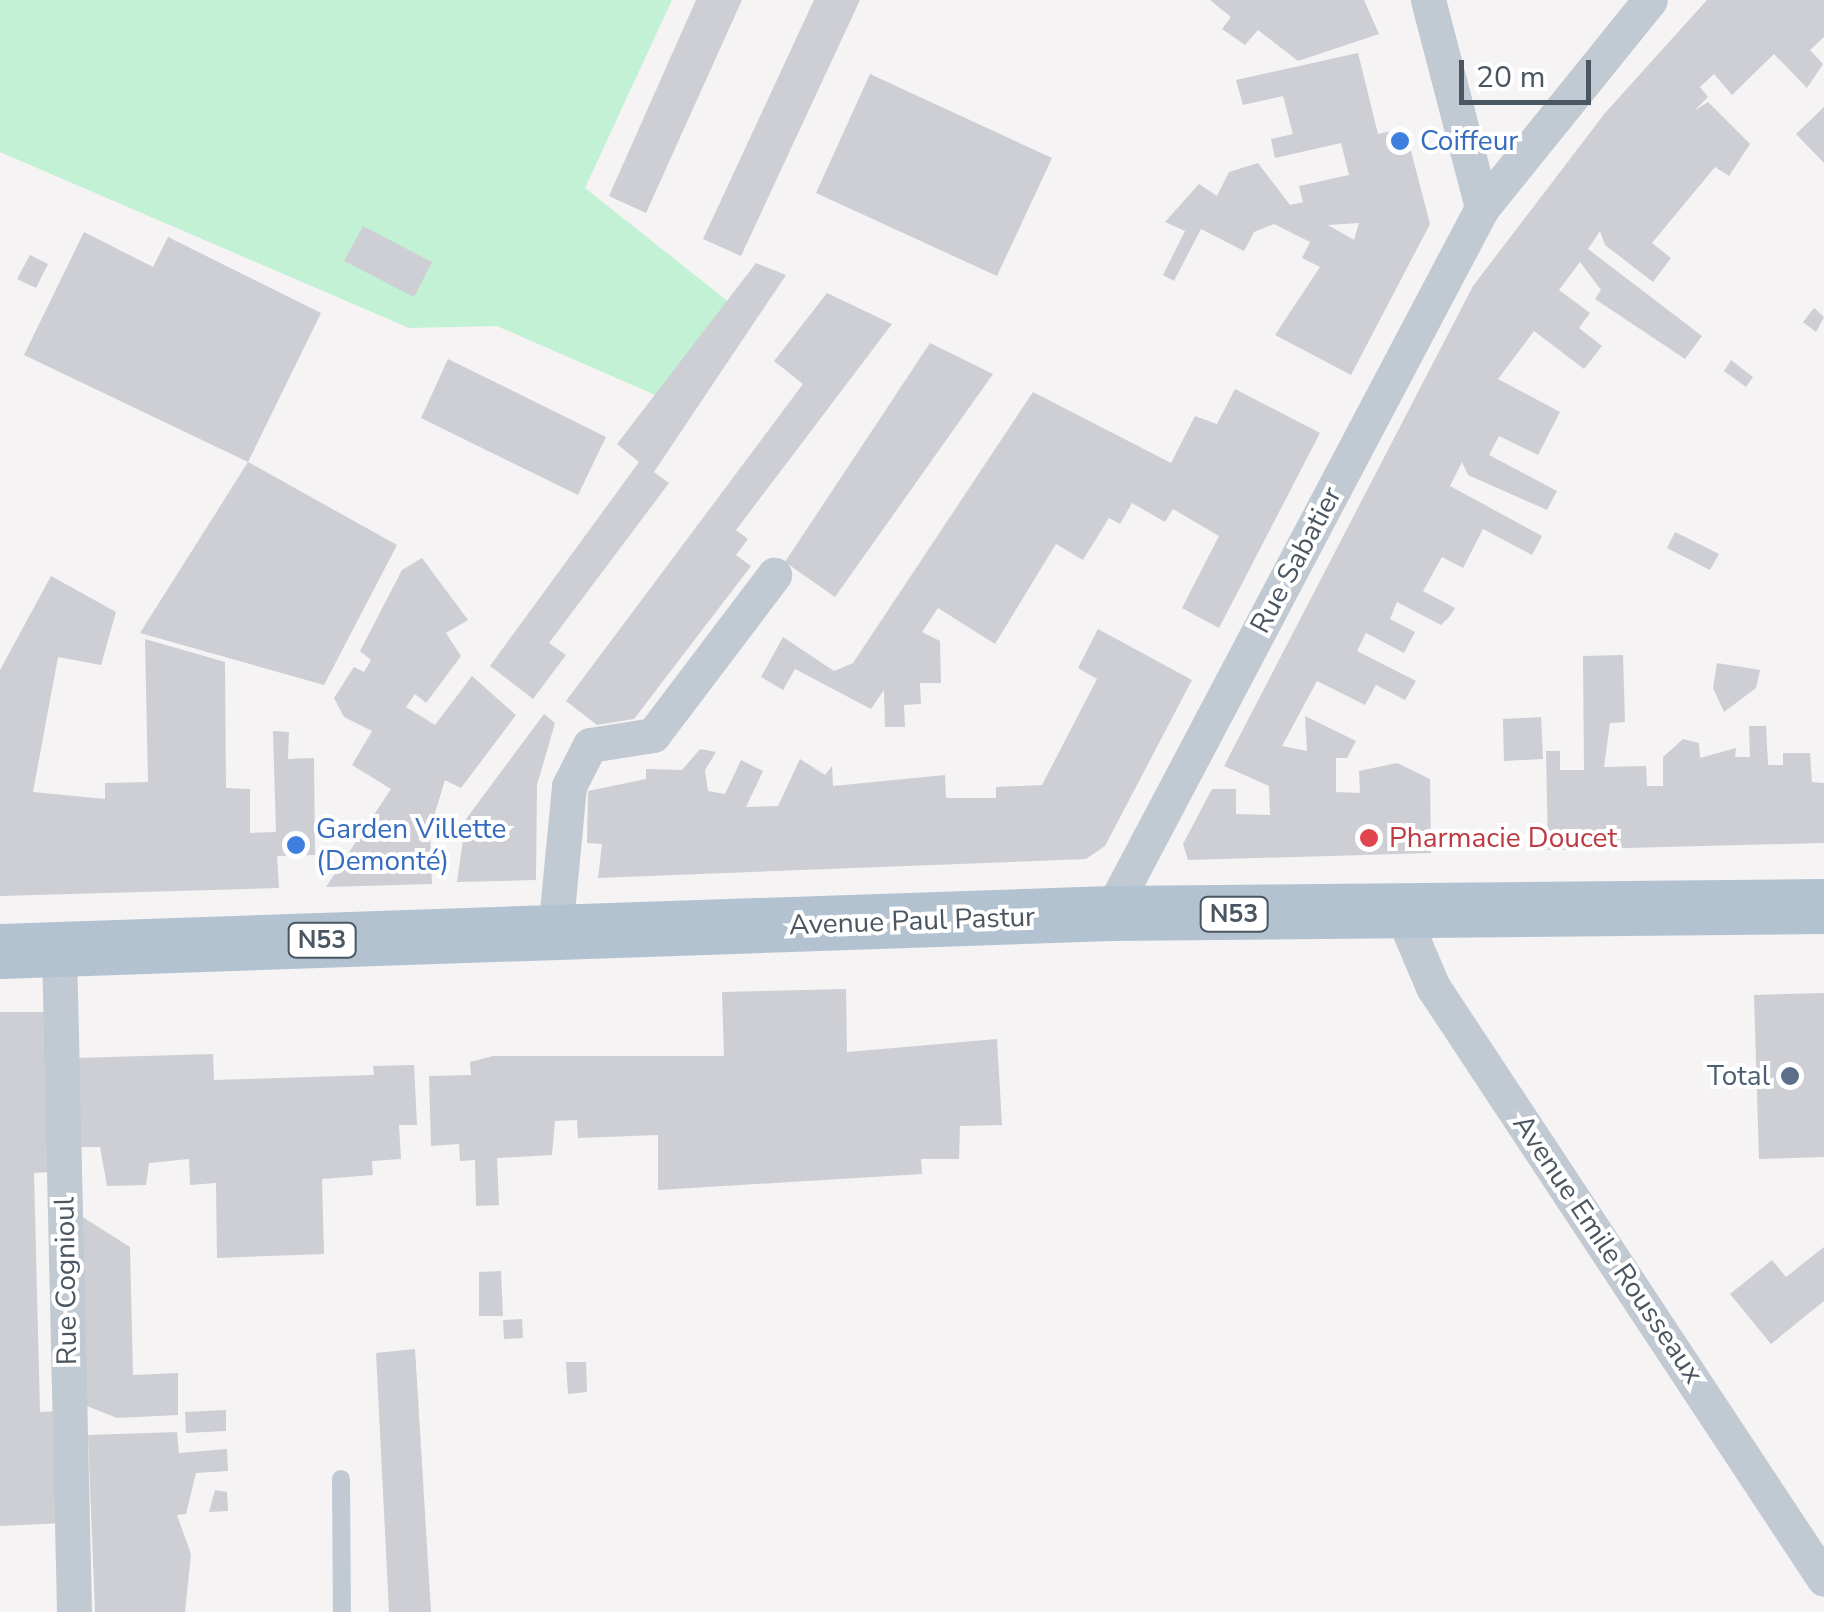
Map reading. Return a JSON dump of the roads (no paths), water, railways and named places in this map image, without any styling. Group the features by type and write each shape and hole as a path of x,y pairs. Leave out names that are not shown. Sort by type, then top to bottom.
{"main road":[{"name":"Avenue Paul Pastur","path":"0,951 1110,913 1402,914 1824,906"}],"street":[{"path":"1428,0 1482,208"},
{"name":"Rue Sabatier","path":"1110,913 1482,208 1650,0"},
{"path":"555,932 569,786 590,745 652,734 774,575"},
{"name":"Avenue Emile Rousseaux","path":"1402,914 1433,987 1824,1579"},
{"name":"Rue Cognioul","path":"59,949 74,1612"}],"lane":[{"path":"341,1478 342,1612"}],"place":[{"name":"Coiffeur","path":"1400,141"},
{"name":"Pharmacie Doucet","path":"1369,838"},
{"name":"Garden Villette (Demonté)","path":"296,845"},
{"name":"Total","path":"1790,1076"}]}
